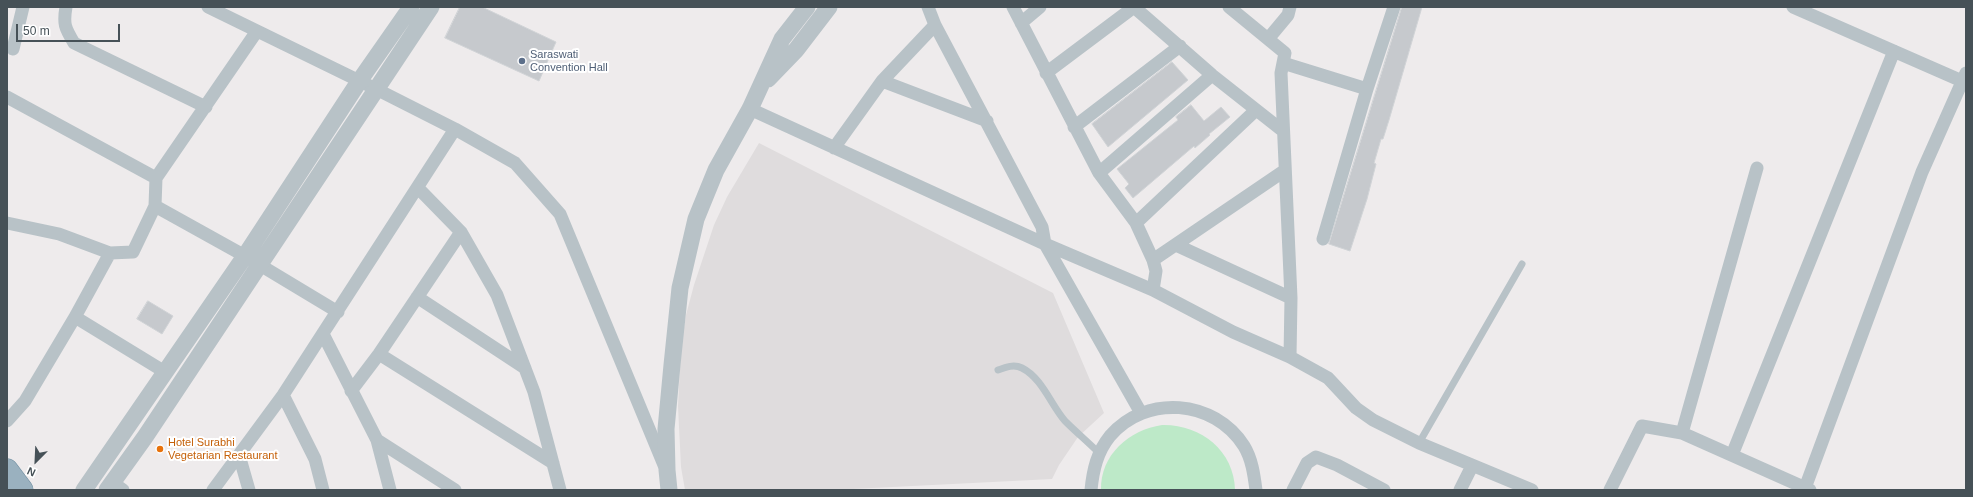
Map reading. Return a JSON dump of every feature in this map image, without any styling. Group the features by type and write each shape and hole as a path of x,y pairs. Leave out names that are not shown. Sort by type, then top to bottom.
{"highway":[{"path":"7,470 22,490"}],"street":[{"path":"13,49 23,7"},
{"path":"66,7 64,18 65,28 74,43 206,107"},
{"path":"208,7 360,80 455,129 515,163 560,214 666,470"},
{"path":"114,487 360,80 411,7"},
{"path":"84,490 165,372 252,260 376,89 431,7"},
{"path":"669,490 666,470 666,429 680,288 696,219 716,170 750,109 782,39 807,7"},
{"path":"758,89 796,50 829,7"},
{"path":"928,7 935,25 1042,227 1045,244 1141,413"},
{"path":"1012,7 1099,173 1136,223 1153,260 1156,271 1153,290"},
{"path":"1021,23 1040,7"},
{"path":"1046,73 1134,7 1212,75 1283,131"},
{"path":"1229,7 1285,53 1281,73 1284,171 1291,298 1290,358"},
{"path":"1268,39 1288,15 1290,7"},
{"path":"1323,239 1367,89 1394,7"},
{"path":"1610,490 1642,426 1682,433 1808,489 1922,172 1964,77 1894,51 1793,7"},
{"path":"834,148 882,81 935,25"},
{"path":"7,223 59,234 110,252 134,252 155,206 156,178 257,31"},
{"path":"1074,127 1180,46"},
{"path":"1732,455 1894,51"},
{"path":"1283,64 1367,89"},
{"path":"1099,173 1212,75"},
{"path":"882,81 987,121"},
{"path":"7,98 156,178"},
{"path":"750,109 1045,244 1153,290 1233,332 1290,358 1328,378 1356,408 1373,420 1419,443 1532,490"},
{"path":"1136,223 1256,110"},
{"path":"213,490 283,395 455,129"},
{"path":"1682,433 1757,168"},
{"path":"1153,260 1284,171"},
{"path":"418,188 461,232 497,295 534,392 560,490"},
{"path":"155,206 252,260 338,312"},
{"path":"351,391 379,354 461,232"},
{"path":"1176,245 1291,298"},
{"path":"7,421 25,400 75,317 110,252"},
{"path":"418,297 525,368"},
{"path":"75,317 165,372"},
{"path":"323,334 377,440 390,490"},
{"path":"379,354 553,463"},
{"path":"283,395 315,459 323,490"},
{"path":"1091,490 1093,471 1099,453 1110,437 1124,423 1141,413 1163,407 1171,407 1187,408 1210,415 1229,428 1244,446 1253,468 1256,490"},
{"path":"377,440 455,490"},
{"path":"239,455 249,490"},
{"path":"1293,490 1307,463 1316,457 1337,465 1384,490"},
{"path":"1460,490 1472,466"}],"lane":[{"path":"1419,443 1522,264"},
{"path":"998,370 1010,366 1022,368 1032,376 1048,395 1064,419 1099,453"}],"shaded area":[{"path":"759,143 1053,293 1104,413 1078,437 1059,465 1052,479 833,490 685,490 681,467 678,406 681,345 686,315 694,285 714,225 727,197"}],"green space":[{"path":"1162,425 1189,429 1212,442 1229,463 1235,490 1101,490 1105,466 1111,455 1119,446 1138,432"}],"building":[{"name":"Saraswati Convention Hall","path":"460,7 482,7 556,42 539,81 445,38"},
{"path":"1402,7 1422,7 1389,120 1383,139 1381,139 1374,163 1376,164 1367,199 1350,251 1329,244"},
{"path":"1172,62 1188,80 1108,147 1092,124"},
{"path":"1191,105 1204,121 1221,107 1230,117 1195,148 1194,146 1133,198 1125,188 1129,184 1117,169 1178,120 1176,117"},
{"path":"148,301 173,316 162,334 137,319"}],"place":[{"name":"Saraswati Convention Hall","path":"522,61"},
{"name":"Hotel Surabhi Vegetarian Restaurant","path":"160,449"}]}
